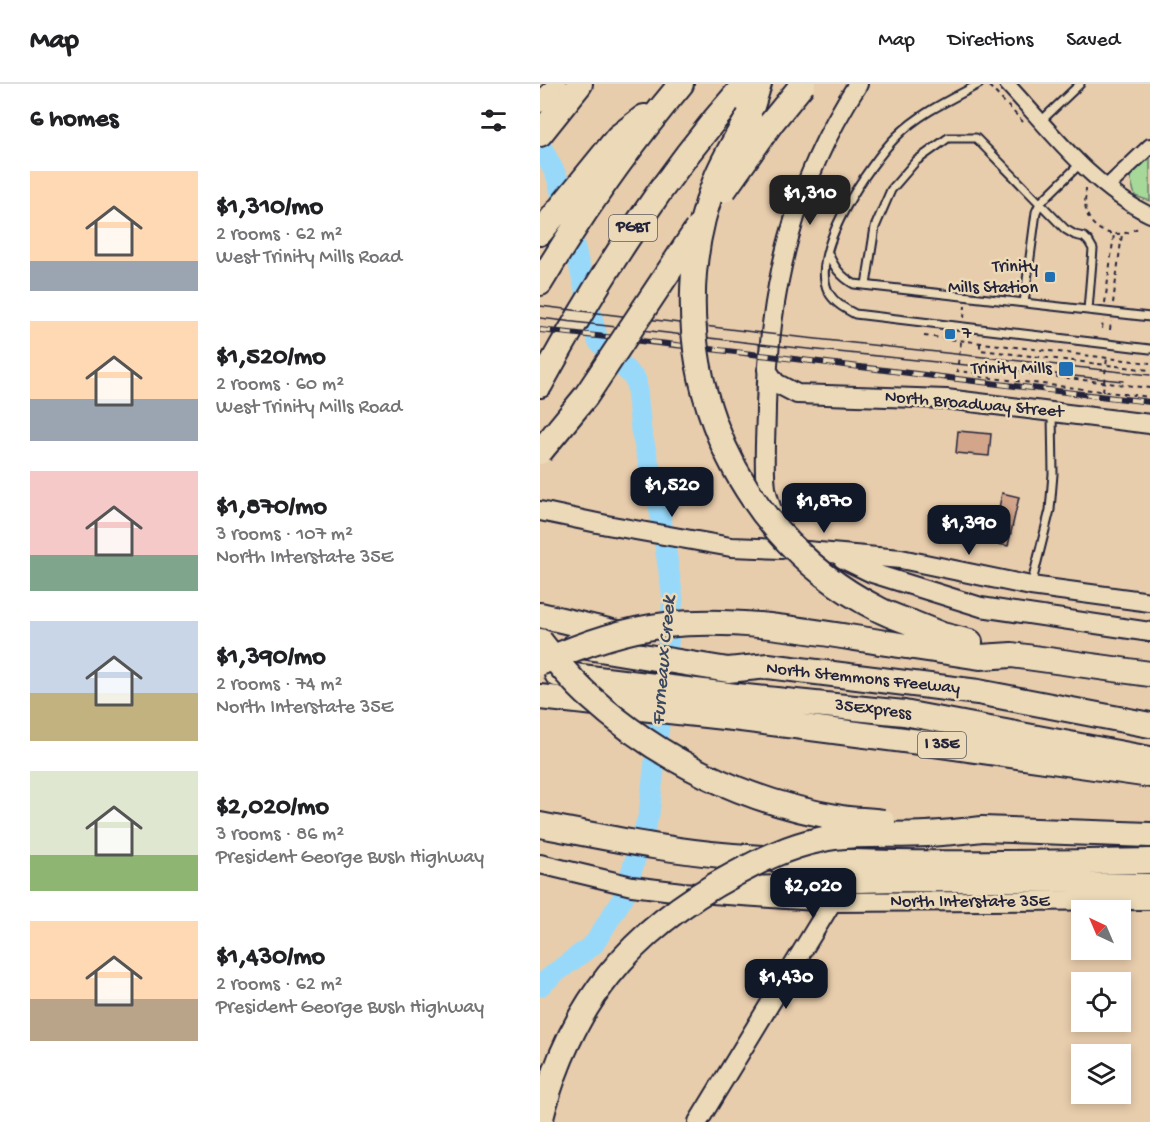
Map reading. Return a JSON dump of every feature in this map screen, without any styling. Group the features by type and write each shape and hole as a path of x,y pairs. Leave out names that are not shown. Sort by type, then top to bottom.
{"highway":[{"path":"540,134 580,84"},
{"name":"PGBT","path":"540,385 591,296 671,173 745,84"},
{"path":"759,84 750,116 731,145 717,176 706,209 695,270 693,301 696,356 700,380 724,449 758,505 778,531 814,565 848,591 878,609 932,631 1012,656"},
{"path":"540,452 586,396 745,158 803,84"},
{"path":"540,233 618,137 677,89"},
{"name":"PGBT","path":"540,283 587,208 677,89"},
{"path":"540,615 728,664"},
{"path":"540,663 609,637 666,625 698,623 742,624 980,657 1012,656 1150,674"},
{"path":"540,641 728,664"},
{"path":"540,641 587,695 619,721 676,760 733,788 806,811 844,818 982,829 1150,835"},
{"name":"North Stemmons Freeway","path":"728,664 768,666 978,692 1150,725"},
{"path":"540,670 735,706"},
{"name":"I 35E","path":"540,697 583,703 735,706 927,742 1150,775"},
{"name":"35Express","path":"735,706 904,713 1150,759"},
{"path":"540,825 625,841 731,856 935,864 1150,861"},
{"path":"540,1122 553,1075 564,1048 594,994 635,945 655,926 697,896 774,855 819,840 870,834 928,834 982,829"}],"main road":[{"path":"540,103 556,84"},
{"path":"782,549 766,488 767,370 773,304 792,224 823,144 858,84"},
{"name":"North Broadway Street","path":"767,370 776,383 798,394 946,399 1150,424"},
{"path":"766,422 779,404 798,394"},
{"path":"540,511 731,547 901,559 1031,586 1150,602"},
{"path":"830,553 872,573 981,607 1150,632"},
{"name":"North Interstate 35E","path":"540,864 632,886 682,892 831,902 1150,900"},
{"path":"698,1122 831,902 837,883"},
{"name":"North Interstate 35E","path":"682,892 751,885 837,883 1150,883"}],"street":[{"path":"1007,84 1081,163 1107,187 1121,199 1150,215"},
{"path":"1107,187 1150,146"}],"lane":[{"path":"979,84 938,105 898,135 870,166 847,203 828,253 825,274 827,290 837,304 855,314 1150,349"},
{"path":"1041,121 1080,84"},
{"path":"866,285 875,227 891,190 916,161 948,138 976,138 1065,229 1084,237 1089,242 1093,249 1088,310"},
{"path":"1024,303 1036,212 1040,203 1081,163"},
{"path":"828,253 834,268 843,278 854,284 1150,317"},
{"path":"1031,586 1050,510 1053,474 1053,412"}],"path":[{"path":"987,84 992,89"},
{"path":"1087,189 1085,202 1087,215 1100,230 1122,234 1139,227"},
{"path":"1110,330 1107,290 1114,234"},
{"path":"1102,329 1114,291 1122,234"},
{"path":"1109,268 1117,269"},
{"path":"1107,290 1114,291"},
{"path":"964,318 966,297"},
{"path":"963,335 957,371 976,373"},
{"path":"924,336 1150,363"},
{"path":"980,343 980,350 1150,370"},
{"path":"1103,391 1107,358"},
{"path":"1150,388 976,368 975,376 1150,397"}],"green space":[{"path":"1150,152 1150,201 1135,196 1129,173"}],"building":[{"path":"958,431 991,434 989,456 956,453"},
{"path":"1002,493 1019,497 1008,546 992,543"}],"waterway":[{"name":"Furneaux Creek","path":"540,144 557,177 598,341 636,380 641,430 660,512 673,599 649,814 624,896 594,944 540,986"}],"tram line":[{"path":"540,306 770,334 1150,375"},
{"path":"540,318 769,345 1123,381"}],"railway":[{"path":"540,330 1150,402"}],"place":[{"name":"Trinity Mills Station","path":"1050,277"},
{"name":"7","path":"950,334"},
{"name":"Trinity Mills","path":"1066,369"}]}
